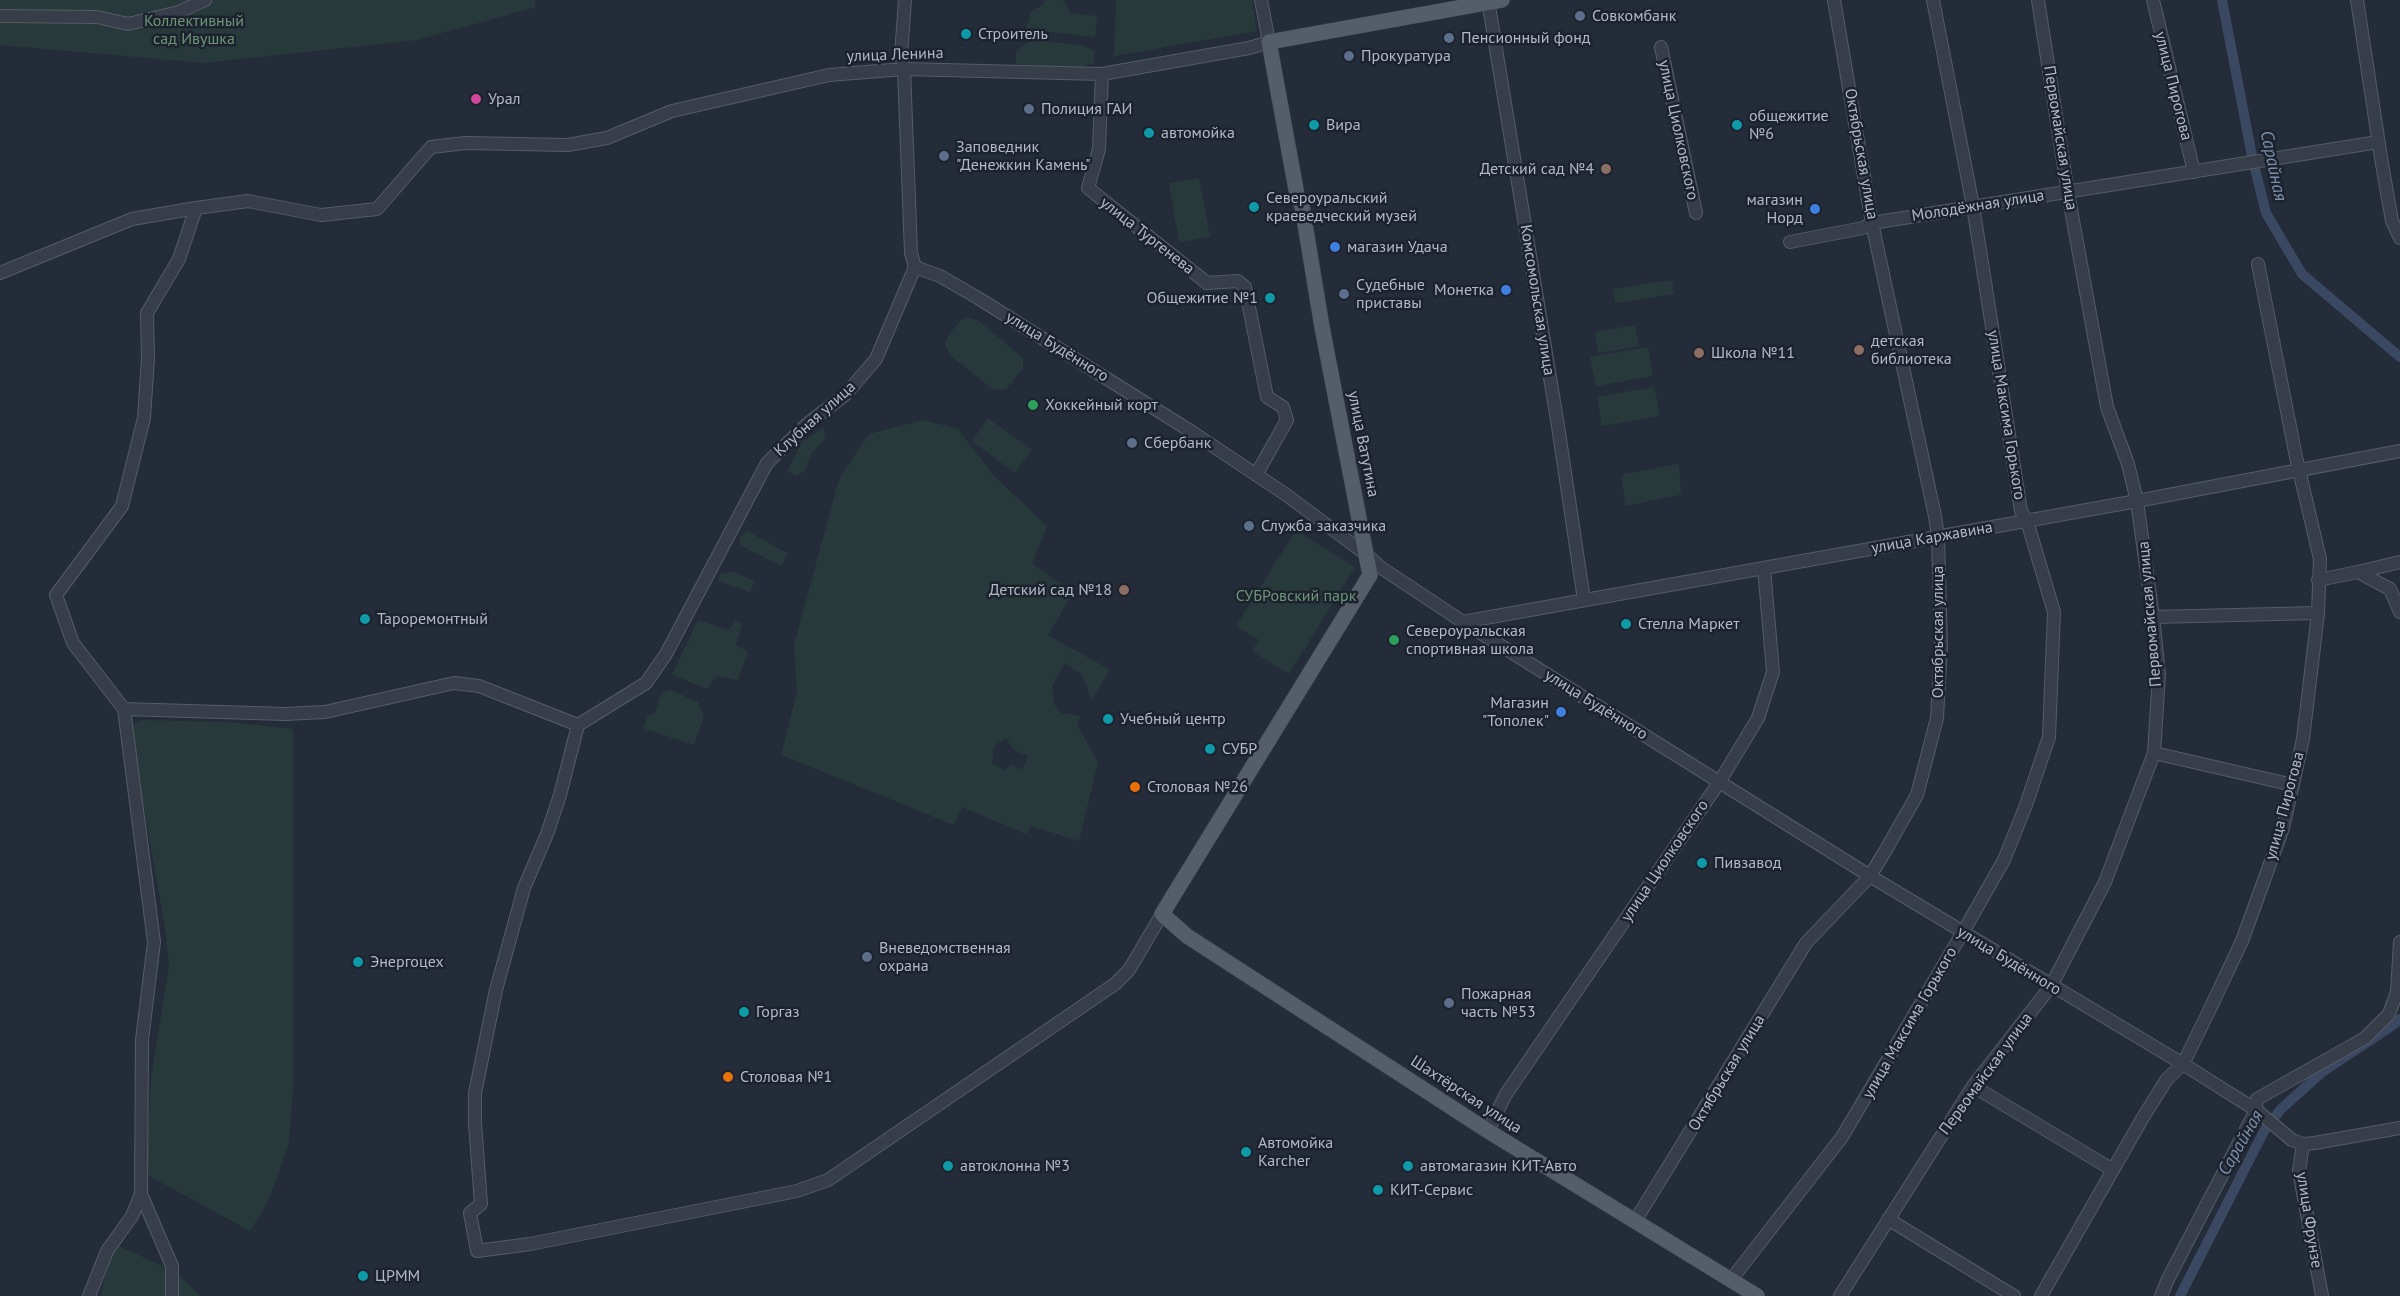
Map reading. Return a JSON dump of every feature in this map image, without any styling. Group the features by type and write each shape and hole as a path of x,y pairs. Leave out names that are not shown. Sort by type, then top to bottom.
{"main road":[{"name":"улица Ленина","path":"1269,42 1493,1"},
{"name":"улица Ватутина","path":"1162,914 1370,575 1322,327 1302,206 1297,195 1269,42"},
{"name":"Шахтёрская улица","path":"1162,914 1187,936 1488,1131 1757,1296"}],"street":[{"path":"0,16 97,17 128,24 179,12 205,0"},
{"path":"905,0 901,56 904,69 910,253 915,267"},
{"name":"улица Ватутина","path":"1261,0 1269,42"},
{"name":"Октябрьская улица","path":"1635,1221 1806,943 1870,876 1917,795 1937,718 1941,646 1938,537 1872,223 1834,0"},
{"name":"улица Максима Горького","path":"1731,1280 1842,1137 1963,932 2004,860 2049,737 2054,612 2027,521 2021,511 1973,206 1933,0"},
{"name":"Первомайская улица","path":"1840,1296 1973,1086 2051,986 2105,882 2154,753 2159,674 2154,617 2138,501 2128,464 2107,407 2068,193 2038,0"},
{"name":"улица Пирогова","path":"2153,0 2199,170"},
{"path":"2358,0 2392,221 2400,238"},
{"name":"Комсомольская улица","path":"1493,1 1584,600"},
{"name":"улица Ленина","path":"0,273 132,219 196,208 249,201 321,215 377,209 430,147 466,143 568,145 607,138 672,111 829,75 904,69 1102,74 1249,48 1269,42"},
{"name":"улица Циолковского","path":"1661,47 1696,213"},
{"name":"улица Тургенева","path":"1102,74 1099,149 1088,188 1207,283 1238,281 1245,287 1267,397 1283,407 1287,420 1256,474"},
{"name":"Молодёжная улица","path":"1790,242 1863,228 1872,223 2379,142"},
{"path":"89,1296 107,1251 132,1216 141,1194 142,1040 154,942 124,709 73,643 56,595 122,506 144,418 148,359 147,313 178,260 196,208"},
{"name":"улица Пирогова","path":"2041,1296 2167,1079 2182,1064 2242,940 2283,828 2303,739 2318,613 2320,559 2258,264"},
{"name":"улица Будённого","path":"915,267 940,276 978,298 1192,432 1256,474 1367,555 1380,567 1463,622 1870,876 2182,1064 2256,1110 2292,1140 2303,1144"},
{"name":"Клубная улица","path":"578,724 646,683 666,654 767,463 807,424 846,394 876,359 915,267"},
{"name":"улица Каржавина","path":"1463,622 2138,501 2400,451"},
{"path":"2318,580 2400,562"},
{"name":"улица Циолковского","path":"1488,1131 1506,1094 1720,781 1758,718 1773,672 1764,568"},
{"path":"2358,572 2390,589 2400,612"},
{"path":"2154,617 2318,613"},
{"path":"124,709 285,714 325,712 454,683 479,686 578,724 550,824 524,888 496,990 475,1093 481,1204 470,1213 477,1251 530,1244 786,1194 828,1180 1115,984 1129,970 1162,914"},
{"path":"2154,753 2293,785"},
{"path":"2161,1296 2256,1110 2257,1099 2365,1038 2389,1014 2397,992 2400,942"},
{"path":"1973,1086 2113,1170"},
{"path":"2303,1144 2400,1128"},
{"name":"улица Фрунзе","path":"2303,1144 2299,1171 2322,1296"},
{"path":"141,1194 172,1266 172,1296"},
{"path":"1888,1219 2014,1296"}],"green space":[{"name":"Коллективный сад Ивушка","path":"0,0 534,0 536,7 417,40 204,63 0,45"},
{"path":"1045,0 1063,0 1071,13 1097,16 1095,37 1026,29 1031,11 1043,5"},
{"path":"1116,0 1252,0 1257,31 1114,56"},
{"path":"1031,40 1080,45 1094,50 1094,63 1075,68 1016,64 1016,52"},
{"path":"1199,178 1210,237 1179,242 1169,183"},
{"path":"1672,280 1674,294 1615,303 1613,289"},
{"path":"966,317 979,321 1023,358 1023,368 1007,388 1003,390 991,388 950,355 945,344 948,336"},
{"path":"1635,325 1639,346 1598,353 1595,332"},
{"path":"1648,347 1653,376 1596,386 1590,357"},
{"path":"1654,387 1660,416 1602,426 1597,397"},
{"path":"988,418 1032,450 1015,473 972,441"},
{"path":"924,420 958,429 995,477 1047,526 1032,564 1073,592 1048,635 1110,670 1091,700 1083,676 1065,663 1052,686 1054,704 1061,713 1080,716 1077,725 1098,762 1079,841 1031,826 1027,834 962,807 954,825 781,755 797,692 794,645 839,479 869,434","holes":["1006,738 1014,750 1028,756 1022,770 1012,765 1004,770 992,764 994,746"]},
{"path":"824,427 825,439 811,454 805,470 797,476 787,471 802,442"},
{"path":"1677,464 1681,492 1679,495 1625,505 1622,477 1624,474"},
{"name":"СУБРовский парк","path":"1296,530 1355,567 1289,674 1252,651 1259,640 1236,626"},
{"path":"747,531 787,553 782,566 740,545 739,538"},
{"path":"733,572 754,581 750,592 718,581 721,573"},
{"path":"698,620 728,630 736,621 742,624 736,645 748,652 738,680 717,676 707,689 672,675"},
{"path":"670,690 698,702 704,716 694,745 643,728 648,715 655,714 661,693"},
{"path":"142,720 227,722 293,729 293,1089 289,1143 269,1200 250,1231 146,1174 151,1078 169,966 164,921 131,735 135,723"},
{"path":"116,1245 161,1265 183,1279 200,1296 101,1296 106,1270"}],"waterway":[{"name":"Сарайная","path":"2222,0 2253,161 2266,213 2302,274 2400,357"},
{"name":"Сарайная","path":"2180,1296 2264,1131 2281,1109 2322,1072 2400,1019"}],"place":[{"name":"Совкомбанк","path":"1580,16"},
{"name":"Строитель","path":"966,34"},
{"name":"Пенсионный фонд","path":"1449,38"},
{"name":"Прокуратура","path":"1349,56"},
{"name":"Урал","path":"476,99"},
{"name":"Полиция ГАИ","path":"1029,109"},
{"name":"Вира","path":"1314,125"},
{"name":"общежитие №6","path":"1737,125"},
{"name":"автомойка","path":"1149,133"},
{"name":"Заповедник \"Денежкин Камень\"","path":"944,156"},
{"name":"Детский сад №4","path":"1606,169"},
{"name":"Североуральский краеведческий музей","path":"1254,207"},
{"name":"магазин Норд","path":"1815,209"},
{"name":"магазин Удача","path":"1335,247"},
{"name":"Монетка","path":"1506,290"},
{"name":"Судебные приставы","path":"1344,294"},
{"name":"Общежитие №1","path":"1270,298"},
{"name":"детская библиотека","path":"1859,350"},
{"name":"Школа №11","path":"1699,353"},
{"name":"Хоккейный корт","path":"1033,405"},
{"name":"Сбербанк","path":"1132,443"},
{"name":"Служба заказчика","path":"1249,526"},
{"name":"Детский сад №18","path":"1124,590"},
{"name":"Тароремонтный","path":"365,619"},
{"name":"Стелла Маркет","path":"1626,624"},
{"name":"Североуральская спортивная школа","path":"1394,640"},
{"name":"Магазин \"Тополек\"","path":"1561,712"},
{"name":"Учебный центр","path":"1108,719"},
{"name":"СУБР","path":"1210,749"},
{"name":"Столовая №26","path":"1135,787"},
{"name":"Пивзавод","path":"1702,863"},
{"name":"Вневедомственная охрана","path":"867,957"},
{"name":"Энергоцех","path":"358,962"},
{"name":"Пожарная часть №53","path":"1449,1003"},
{"name":"Горгаз","path":"744,1012"},
{"name":"Столовая №1","path":"728,1077"},
{"name":"Автомойка Karcher","path":"1246,1152"},
{"name":"автоклонна №3","path":"948,1166"},
{"name":"автомагазин КИТ-Авто","path":"1408,1166"},
{"name":"КИТ-Сервис","path":"1378,1190"},
{"name":"ЦРММ","path":"363,1276"}]}
